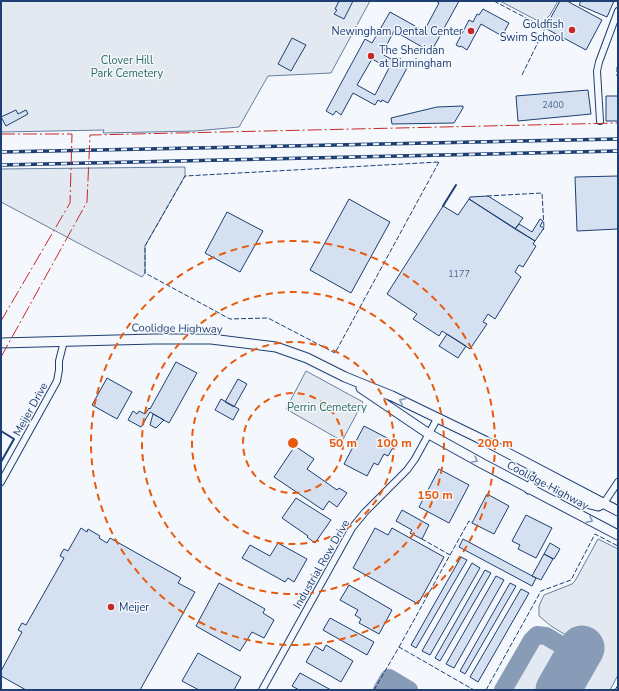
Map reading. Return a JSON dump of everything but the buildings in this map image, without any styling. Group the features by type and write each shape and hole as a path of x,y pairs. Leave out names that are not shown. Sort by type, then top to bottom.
{"main road":[{"name":"Coolidge Highway","path":"1,343 211,339 276,347 300,355 345,377 392,396 485,441 618,511"},
{"name":"Coolidge Highway","path":"345,377 429,434 618,535"},
{"path":"529,488 536,478 541,477 590,504 598,506 604,503"}],"street":[{"path":"600,121 597,71 618,11"},
{"name":"Meijer Drive","path":"1,482 57,381 59,361 64,341"},
{"name":"Industrial Row Drive","path":"262,690 352,528 365,512 407,470 415,459 437,419"},
{"path":"604,503 618,482"}],"green space":[{"name":"Clover Hill Park Cemetery","path":"1,1 370,1 331,73 268,76 239,127 195,131 103,133 104,130 1,132"},
{"path":"500,1 558,1 550,15 542,23"},
{"path":"185,167 185,176 145,246 145,273 142,277 1,202 1,169"},
{"name":"Perrin Cemetery","path":"306,371 363,402 342,441 286,409"},
{"path":"598,539 618,549 618,675 610,690 570,690 592,651 551,626 539,616 539,606 544,595 572,584 575,581"},
{"path":"539,640 556,647 567,656 547,690 508,690 529,653"}],"taxiway":[{"path":"503,690 532,640 537,635 546,636 578,655"},
{"path":"382,690 389,678 409,690"}],"runway":[{"path":"558,690 582,648"}],"railway":[{"path":"1,152 618,139"},
{"path":"1,165 618,151"}],"fence":[{"path":"494,1 545,28 522,75"},
{"path":"617,67 617,76"},
{"path":"439,162 335,353 268,318 230,319 145,273 145,246 185,176 439,162"},
{"path":"487,196 542,193 543,230"},
{"path":"450,555 469,521 472,523"},
{"path":"486,690 541,591 571,580 595,534 618,546"},
{"path":"399,647 450,555 422,539"},
{"path":"374,690 399,647 474,690"},
{"path":"615,690 618,685"}],"wall":[{"path":"443,206 456,185"},
{"path":"1,431 14,439 1,462"}],"power":[{"path":"1,357 87,202 90,135 618,123"},
{"path":"1,134 72,134 70,203 1,321"}],"place":[{"name":"Goldfish Swim School","path":"572,30"},
{"name":"Newingham Dental Center","path":"471,31"},
{"name":"The Sheridan at Birmingham","path":"371,56"},
{"name":"Meijer","path":"111,607"}]}
